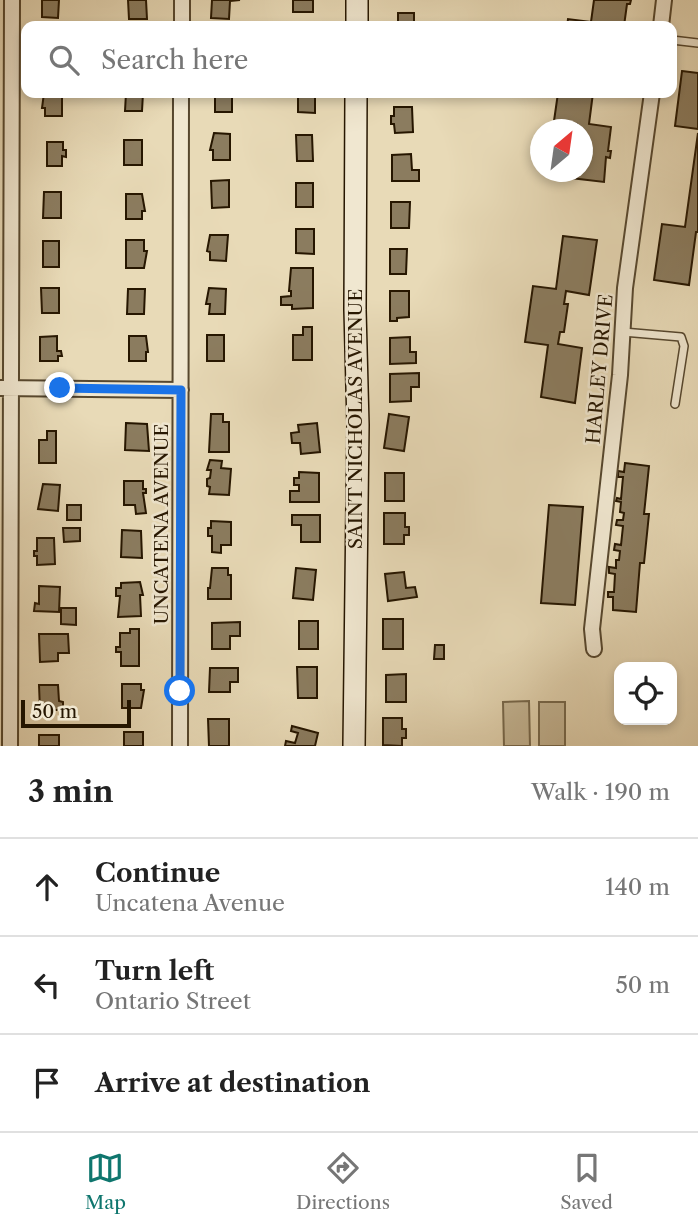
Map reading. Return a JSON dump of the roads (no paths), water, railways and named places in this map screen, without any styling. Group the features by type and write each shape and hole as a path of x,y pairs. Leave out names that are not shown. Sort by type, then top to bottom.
{"street":[{"path":"10,746 6,388 12,0"},
{"path":"182,0 182,21"},
{"path":"357,0 357,21"},
{"path":"662,21 664,0"},
{"name":"UNCATENA AVENUE","path":"180,746 181,98"},
{"name":"SAINT NICHOLAS AVENUE","path":"354,746 358,425 355,310 356,98"},
{"name":"HARLEY DRIVE","path":"594,649 592,629 620,375 628,265 651,98"},
{"path":"6,388 181,390"}],"lane":[{"path":"677,41 698,43"},
{"path":"622,332 681,337 684,346 675,404"}]}
